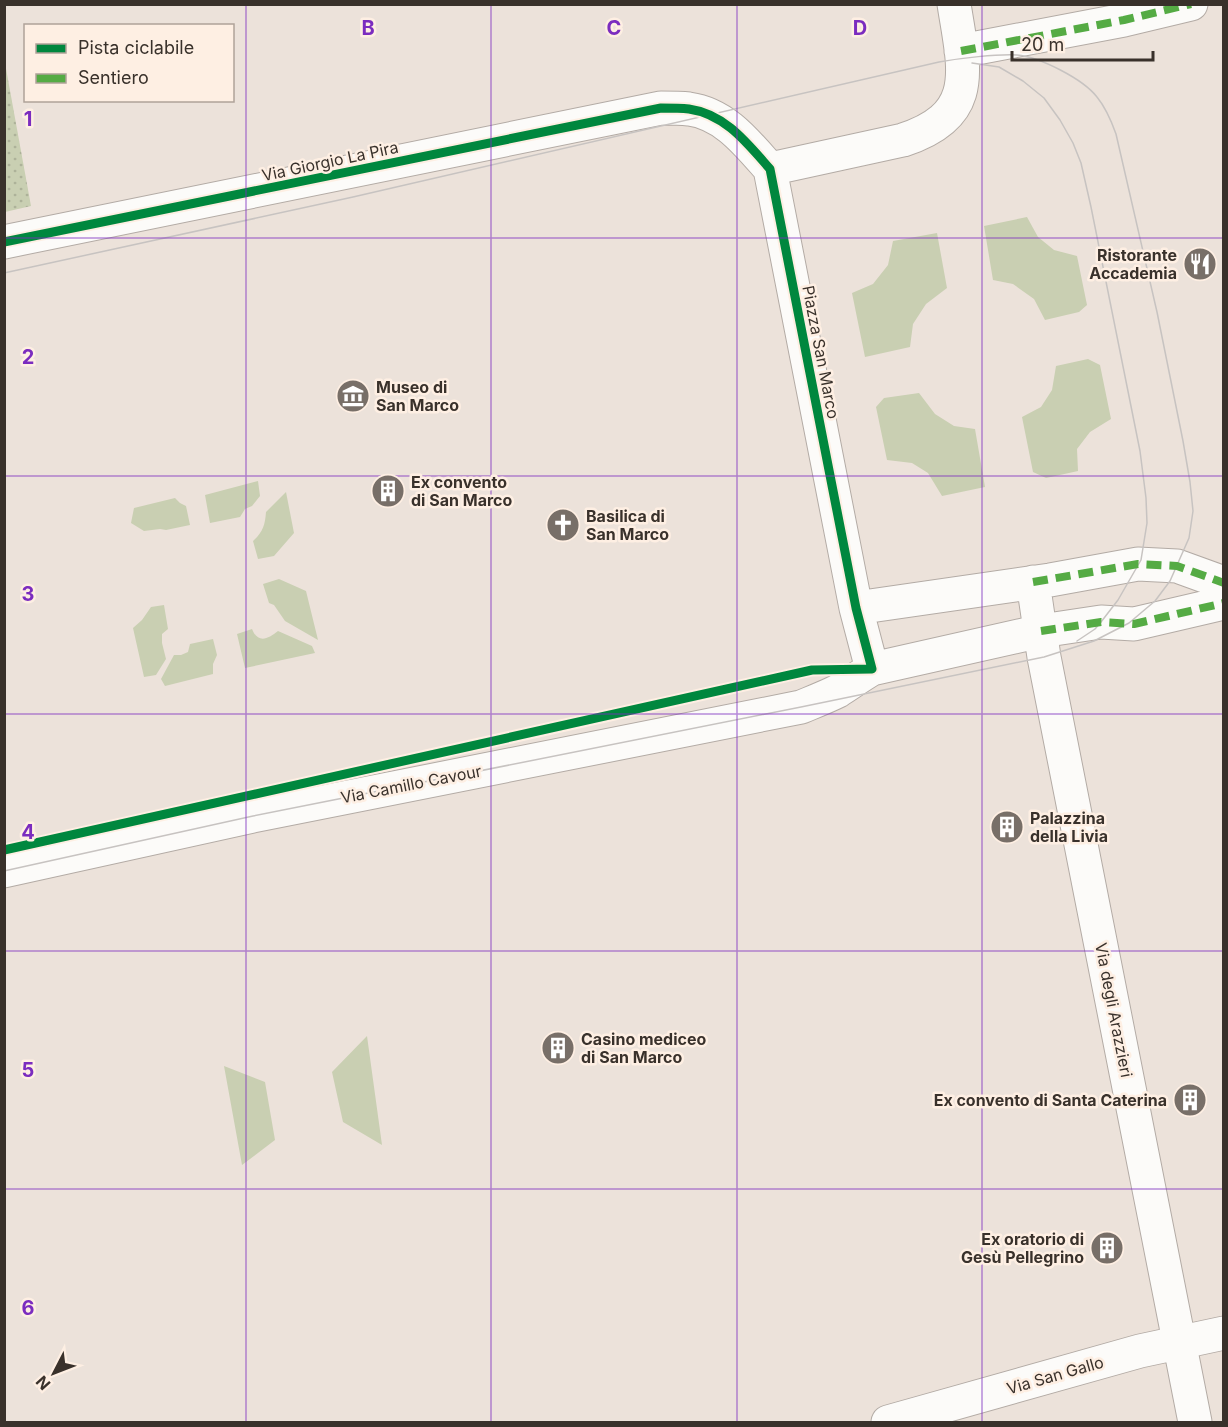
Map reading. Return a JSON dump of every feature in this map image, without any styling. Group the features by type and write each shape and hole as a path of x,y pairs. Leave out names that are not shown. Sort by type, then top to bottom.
{"street":[{"path":"770,169 903,140 921,134 944,120 960,94 963,79 958,30 1124,20 1191,4"},
{"name":"Via Giorgio La Pira","path":"4,242 661,108 689,109 720,119 739,135 770,169"},
{"name":"Piazza San Marco","path":"770,169 856,608 872,669"},
{"path":"856,608 1138,564 1177,566 1224,583"},
{"path":"1033,582 1041,631"},
{"path":"872,669 1041,631 1101,622 1134,624 1224,603"},
{"name":"Via degli Arazzieri","path":"1041,631 1048,678 1195,1422"},
{"name":"Via Camillo Cavour","path":"4,871 253,816 801,707 818,701 872,669"},
{"name":"Via San Gallo","path":"888,1422 1140,1352 1224,1333"}],"green space":[{"path":"5,63 31,206 4,212"},
{"path":"1027,217 1038,237 1054,250 1077,256 1087,305 1079,312 1045,320 1034,299 1013,284 993,280 984,226"},
{"path":"937,233 947,288 926,304 913,324 910,347 865,357 852,293 873,284 888,265 893,241"},
{"path":"1088,359 1100,365 1111,419 1090,432 1077,449 1078,471 1046,478 1033,472 1022,417 1041,407 1052,390 1056,366"},
{"path":"919,393 935,414 954,426 975,429 985,487 942,496 928,473 912,463 887,460 876,407 884,398"},
{"path":"258,481 260,496 252,506 245,509 240,517 210,523 205,495"},
{"path":"286,492 294,533 274,556 258,559 253,541 263,528 266,512"},
{"path":"175,498 186,506 190,525 166,530 144,531 131,523 134,508"},
{"path":"279,579 306,591 318,640 285,621 274,605 269,603 263,584"},
{"path":"164,605 168,629 162,634 162,643 166,659 156,675 144,677 133,628 151,607"},
{"path":"252,629 257,637 264,639 278,631 312,646 315,653 245,668 237,634"},
{"path":"213,639 217,655 213,664 213,674 165,686 161,679 174,655 188,652 190,644"},
{"path":"367,1036 382,1145 343,1122 332,1072"},
{"path":"224,1066 265,1082 275,1140 242,1165"}],"tram line":[{"path":"4,273 353,197 939,62 1017,55 1037,60 1082,83 1103,105 1116,134 1157,312 1183,441 1193,511 1189,538 1170,581 1155,601 1129,623 1094,641 1044,657 253,816 4,871"},
{"path":"972,63 999,67 1023,81 1044,98 1073,143 1081,163 1091,207 1140,451 1147,523 1141,560 1118,600 1101,622 1077,641"}],"marked path":[{"path":"961,51 1124,20 1191,4"},
{"path":"1033,582 1138,564 1177,566 1224,583"},
{"path":"1041,631 1101,622 1134,624 1224,603"}],"cycle path":[{"path":"4,242 661,108 689,109 714,117 734,131 770,169 856,608 872,669 812,670 4,850"}],"place":[{"name":"Ristorante Accademia","path":"1200,264"},
{"name":"Museo di San Marco","path":"353,396"},
{"name":"Ex convento di San Marco","path":"388,491"},
{"name":"Basilica di San Marco","path":"563,525"},
{"name":"Palazzina della Livia","path":"1007,827"},
{"name":"Casino mediceo di San Marco","path":"558,1048"},
{"name":"Ex convento di Santa Caterina","path":"1190,1100"},
{"name":"Ex oratorio di Gesù Pellegrino","path":"1107,1248"}]}
